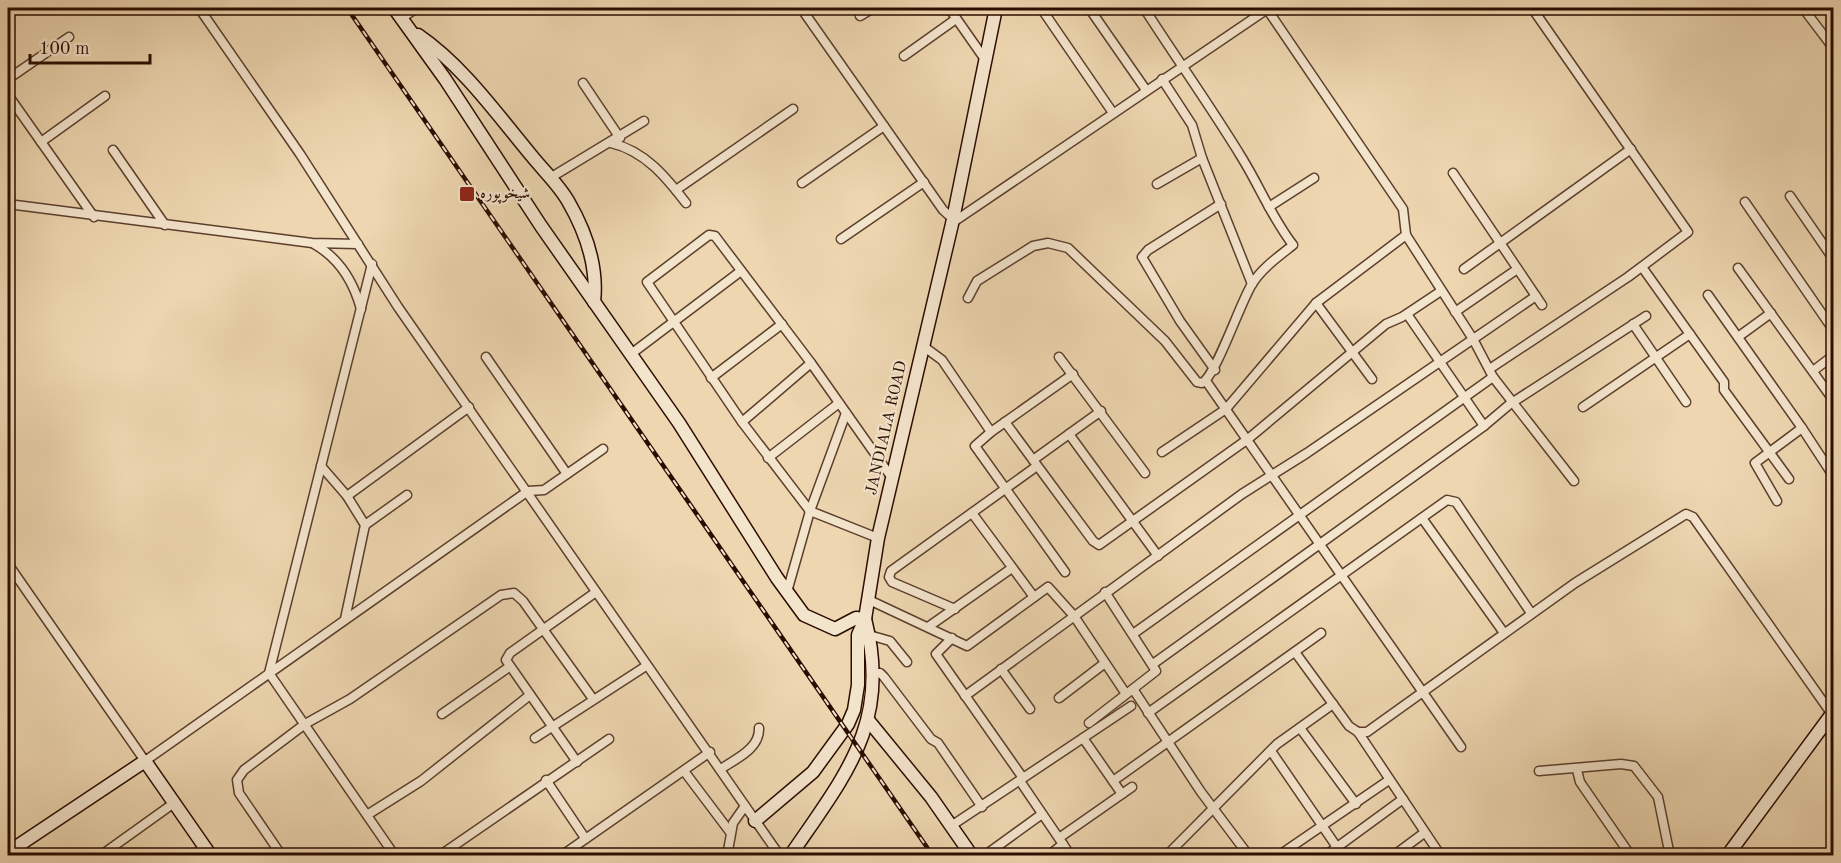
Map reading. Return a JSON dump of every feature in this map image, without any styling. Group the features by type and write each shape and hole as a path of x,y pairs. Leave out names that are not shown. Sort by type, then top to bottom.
{"street":[{"path":"199,8 399,307 528,491 646,666 710,752 780,855"},
{"path":"394,8 631,354 804,615 835,629 856,618 865,619 869,635 872,674 868,720 859,749 790,855"},
{"path":"402,18 417,8"},
{"path":"801,8 952,221 1268,8 1403,209 1406,235 1473,339 1492,373 1574,481"},
{"path":"860,16 873,8"},
{"path":"949,8 984,58"},
{"name":"JANDIALA ROAD","path":"755,821 813,772 848,724 858,685 858,635 865,619 878,538 952,221 996,8"},
{"path":"1041,8 1113,113"},
{"path":"1089,8 1146,90"},
{"path":"968,298 977,281 1033,246 1058,244 1070,249 1165,341 1197,382 1206,381 1215,370 1225,339 1252,284 1268,266 1293,245 1275,220 1238,151 1144,8"},
{"path":"1133,634 1298,514 1465,399 1492,373 1688,232 1532,8"},
{"path":"1803,8 1833,49"},
{"path":"904,56 956,19"},
{"path":"410,29 435,47 477,89 567,199 589,248 596,285 594,302"},
{"path":"8,79 69,37"},
{"path":"1162,79 1187,114 1252,284"},
{"path":"584,83 620,138"},
{"path":"8,95 94,217"},
{"path":"41,142 105,96"},
{"path":"676,190 793,109"},
{"path":"550,178 620,138 644,121"},
{"path":"802,183 884,126"},
{"path":"611,143 629,149 659,169 686,203"},
{"path":"1464,269 1631,149"},
{"path":"113,150 165,225"},
{"path":"1157,184 1202,158"},
{"path":"1453,173 1542,306"},
{"path":"1269,207 1314,178"},
{"path":"841,239 924,182"},
{"path":"1790,196 1833,260"},
{"path":"1745,202 1833,331"},
{"path":"8,204 94,217 312,243 358,244"},
{"path":"1215,370 1180,321 1142,257 1148,250 1221,204"},
{"path":"878,538 810,511 742,422 647,282 712,234 812,363 892,478"},
{"path":"1162,452 1226,409 1316,303 1406,235"},
{"path":"312,243 333,257 343,269 354,288 361,309"},
{"path":"372,264 269,673 395,855"},
{"path":"1642,267 1724,382 1724,390 1789,479"},
{"path":"1738,268 1833,401"},
{"path":"631,354 741,270"},
{"path":"1455,312 1516,270"},
{"path":"1005,422 1096,544 1101,544 1248,439 1386,324 1407,314 1441,291"},
{"path":"1708,295 1802,428 1833,477"},
{"path":"965,696 1242,494 1272,476 1536,296"},
{"path":"1316,303 1372,379"},
{"path":"1738,337 1771,313"},
{"path":"1407,314 1484,426"},
{"path":"1153,664 1484,426 1514,402 1646,315"},
{"path":"711,378 782,324"},
{"path":"1633,324 1686,402"},
{"path":"1583,407 1690,334"},
{"path":"923,346 942,360 991,432"},
{"path":"1813,371 1833,355"},
{"path":"486,357 567,474"},
{"path":"1059,357 1145,473"},
{"path":"742,422 812,363"},
{"path":"1065,572 976,448 991,432 1072,374"},
{"path":"1206,381 1461,747"},
{"path":"768,458 839,403"},
{"path":"347,496 469,407"},
{"path":"955,609 892,582 889,575 894,568 1005,489 1101,411"},
{"path":"787,592 810,511 846,413"},
{"path":"1777,501 1755,466 1756,461 1802,428"},
{"path":"1069,435 1158,556"},
{"path":"10,851 145,761 528,491 544,490 603,449"},
{"path":"321,466 347,496 365,525"},
{"path":"345,619 365,525 407,495"},
{"path":"1148,713 1447,500 1456,502 1532,613"},
{"path":"972,513 1034,597"},
{"path":"1358,732 1371,730 1532,613 1681,515 1688,514 1832,712 1727,855"},
{"path":"1422,518 1504,633"},
{"path":"8,564 208,851 192,855"},
{"path":"928,627 1012,568"},
{"path":"867,599 963,645 969,645 1048,587 1074,616 1106,663 1148,713 1213,808 1249,855"},
{"path":"577,762 506,660 510,653 596,592"},
{"path":"1089,723 1155,673 1156,669 1105,592"},
{"path":"282,855 239,793 237,780 248,765 305,724 350,699 501,595 514,593 518,596 593,699"},
{"path":"1113,781 1321,633"},
{"path":"869,635 890,641 907,662"},
{"path":"952,638 935,652 1071,855"},
{"path":"1295,651 1349,726 1358,732 1441,855"},
{"path":"1059,698 1106,663"},
{"path":"534,738 646,666"},
{"path":"442,714 509,667"},
{"path":"1001,669 1030,709"},
{"path":"872,674 880,673 884,677 932,739 938,743 982,807"},
{"path":"367,815 421,781 530,695"},
{"path":"1166,855 1271,751 1333,704"},
{"path":"951,826 1131,706"},
{"path":"868,720 972,855"},
{"path":"721,769 755,745 759,736 759,728"},
{"path":"1300,728 1356,804"},
{"path":"1083,738 1122,794"},
{"path":"439,855 609,739"},
{"path":"1271,751 1343,855"},
{"path":"561,855 710,752"},
{"path":"1539,771 1578,770 1628,764 1640,770 1658,796 1668,851 1665,855"},
{"path":"1578,770 1580,782 1631,855"},
{"path":"684,771 730,832"},
{"path":"546,780 585,838"},
{"path":"1278,855 1389,780"},
{"path":"1048,855 1061,841 1132,787"},
{"path":"1325,855 1403,799"},
{"path":"100,855 174,803"},
{"path":"727,855 730,832 736,817 745,806"},
{"path":"984,855 1042,814"},
{"path":"1393,855 1425,833"}],"railway":[{"path":"347,8 933,856"}],"place":[{"name":"شیخوپورہ","path":"467,194"}]}
